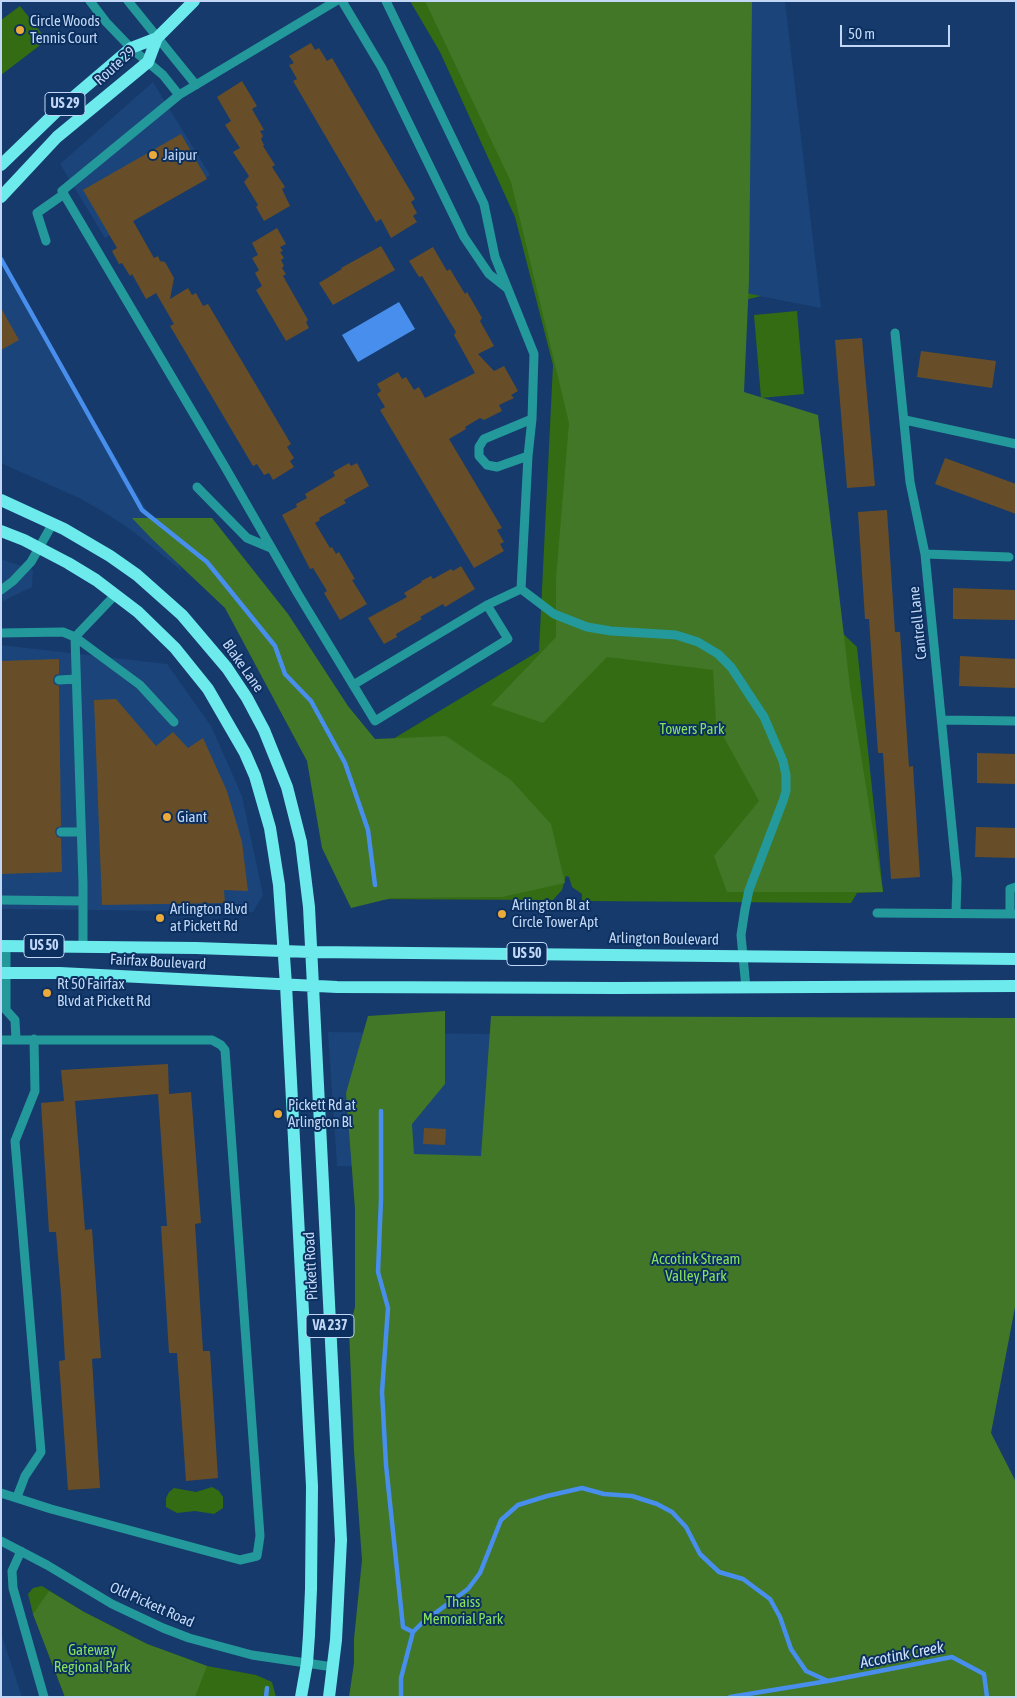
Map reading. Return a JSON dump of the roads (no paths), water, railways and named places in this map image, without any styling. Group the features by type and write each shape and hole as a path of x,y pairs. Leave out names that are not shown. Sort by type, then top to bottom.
{"main road":[{"name":"Route 29","path":"1,165 56,112 131,48 157,38 194,1"},
{"name":"Route 29","path":"1,197 57,137 148,62 157,38"},
{"name":"Blake Lane","path":"1,500 90,542 110,556 161,595 204,639 227,668 247,698 264,730 287,786 306,871 310,907 311,952"},
{"path":"1,531 68,563 116,594 157,630 193,669 222,711 255,776 270,828 279,885 286,985"},
{"name":"Fairfax Boulevard","path":"3,946 311,952"},
{"name":"Arlington Boulevard","path":"311,952 1016,959"},
{"name":"Pickett Road","path":"311,952 341,1540 333,1667 329,1697"},
{"name":"Fairfax Boulevard","path":"4,973 312,986"},
{"name":"Pickett Road","path":"286,985 312,1486 311,1589 307,1663 301,1697"},
{"name":"US 50","path":"312,986 617,988 1016,986"}],"street":[{"path":"90,1 106,22 131,48 163,75 179,95"},
{"path":"128,1 196,85"},
{"path":"336,1 179,95 62,191 271,548 375,721 508,639 487,605"},
{"path":"342,1 382,68 464,237 489,274 508,289"},
{"path":"386,1 484,204 495,257 534,354 532,419 528,456 521,589"},
{"path":"46,241 38,213 64,194"},
{"name":"Cantrell Lane","path":"896,332 912,496 925,554 957,880 956,913"},
{"path":"528,456 497,467 488,465 479,456 479,446 484,439 532,419"},
{"path":"905,420 1016,444"},
{"path":"197,487 248,538 271,548"},
{"path":"1,590 24,572 53,523"},
{"path":"925,554 1009,557"},
{"path":"353,685 487,605 521,589"},
{"path":"521,589 554,614 587,628 676,635 698,642 718,654 731,667 764,717 783,761 786,775 786,791 784,801 749,890 744,909 741,935 746,988"},
{"path":"83,947 75,637 116,594"},
{"path":"1,633 63,632 75,637 140,685 174,722"},
{"path":"59,680 76,679"},
{"path":"942,720 1016,721"},
{"path":"61,832 81,832"},
{"path":"877,912 1013,914 1010,890 1016,887"},
{"path":"1,900 83,901"},
{"path":"3,946 3,1012 15,1020 16,1039"},
{"path":"17,1497 25,1476 40,1452 15,1142 35,1090 34,1039"},
{"path":"1,1040 212,1040 221,1045 225,1050 260,1536 257,1556 240,1560 51,1509 1,1493"},
{"name":"Old Pickett Road","path":"1,1541 22,1551 112,1604 162,1628 189,1638 252,1655 333,1667"},
{"path":"22,1551 12,1571 12,1588 44,1697"}],"waterway":[{"path":"1,259 142,510 207,562 275,646 285,674 311,701 345,763 368,830 375,885"},
{"path":"381,1111 381,1199 378,1272 388,1308 382,1392 386,1465 403,1627 413,1632"},
{"name":"Accotink Creek","path":"401,1697 401,1678 413,1632 423,1622 468,1589 480,1573 501,1520 518,1505 582,1488 604,1494 632,1496 657,1504 672,1512 686,1527 700,1554 719,1572 743,1579 770,1599 780,1617 791,1649 806,1671 828,1681 952,1657 984,1674 987,1697"},
{"name":"Accotink Creek","path":"730,1697 828,1681"},
{"path":"266,1697 267,1688"}],"place":[{"name":"Circle Woods Tennis Court","path":"20,30"},
{"name":"Jaipur","path":"153,155"},
{"name":"Giant","path":"167,817"},
{"name":"Arlington Bl at Circle Tower Apt","path":"502,914"},
{"name":"Arlington Blvd at Pickett Rd","path":"160,918"},
{"name":"Rt 50 Fairfax Blvd at Pickett Rd","path":"47,993"},
{"name":"Pickett Rd at Arlington Bl","path":"278,1114"}],"park label":[{"name":"Towers Park","path":"692,729"},
{"name":"Accotink Stream Valley Park","path":"696,1268"},
{"name":"Thaiss Memorial Park","path":"463,1610"},
{"name":"Gateway Regional Park","path":"92,1658"}]}
